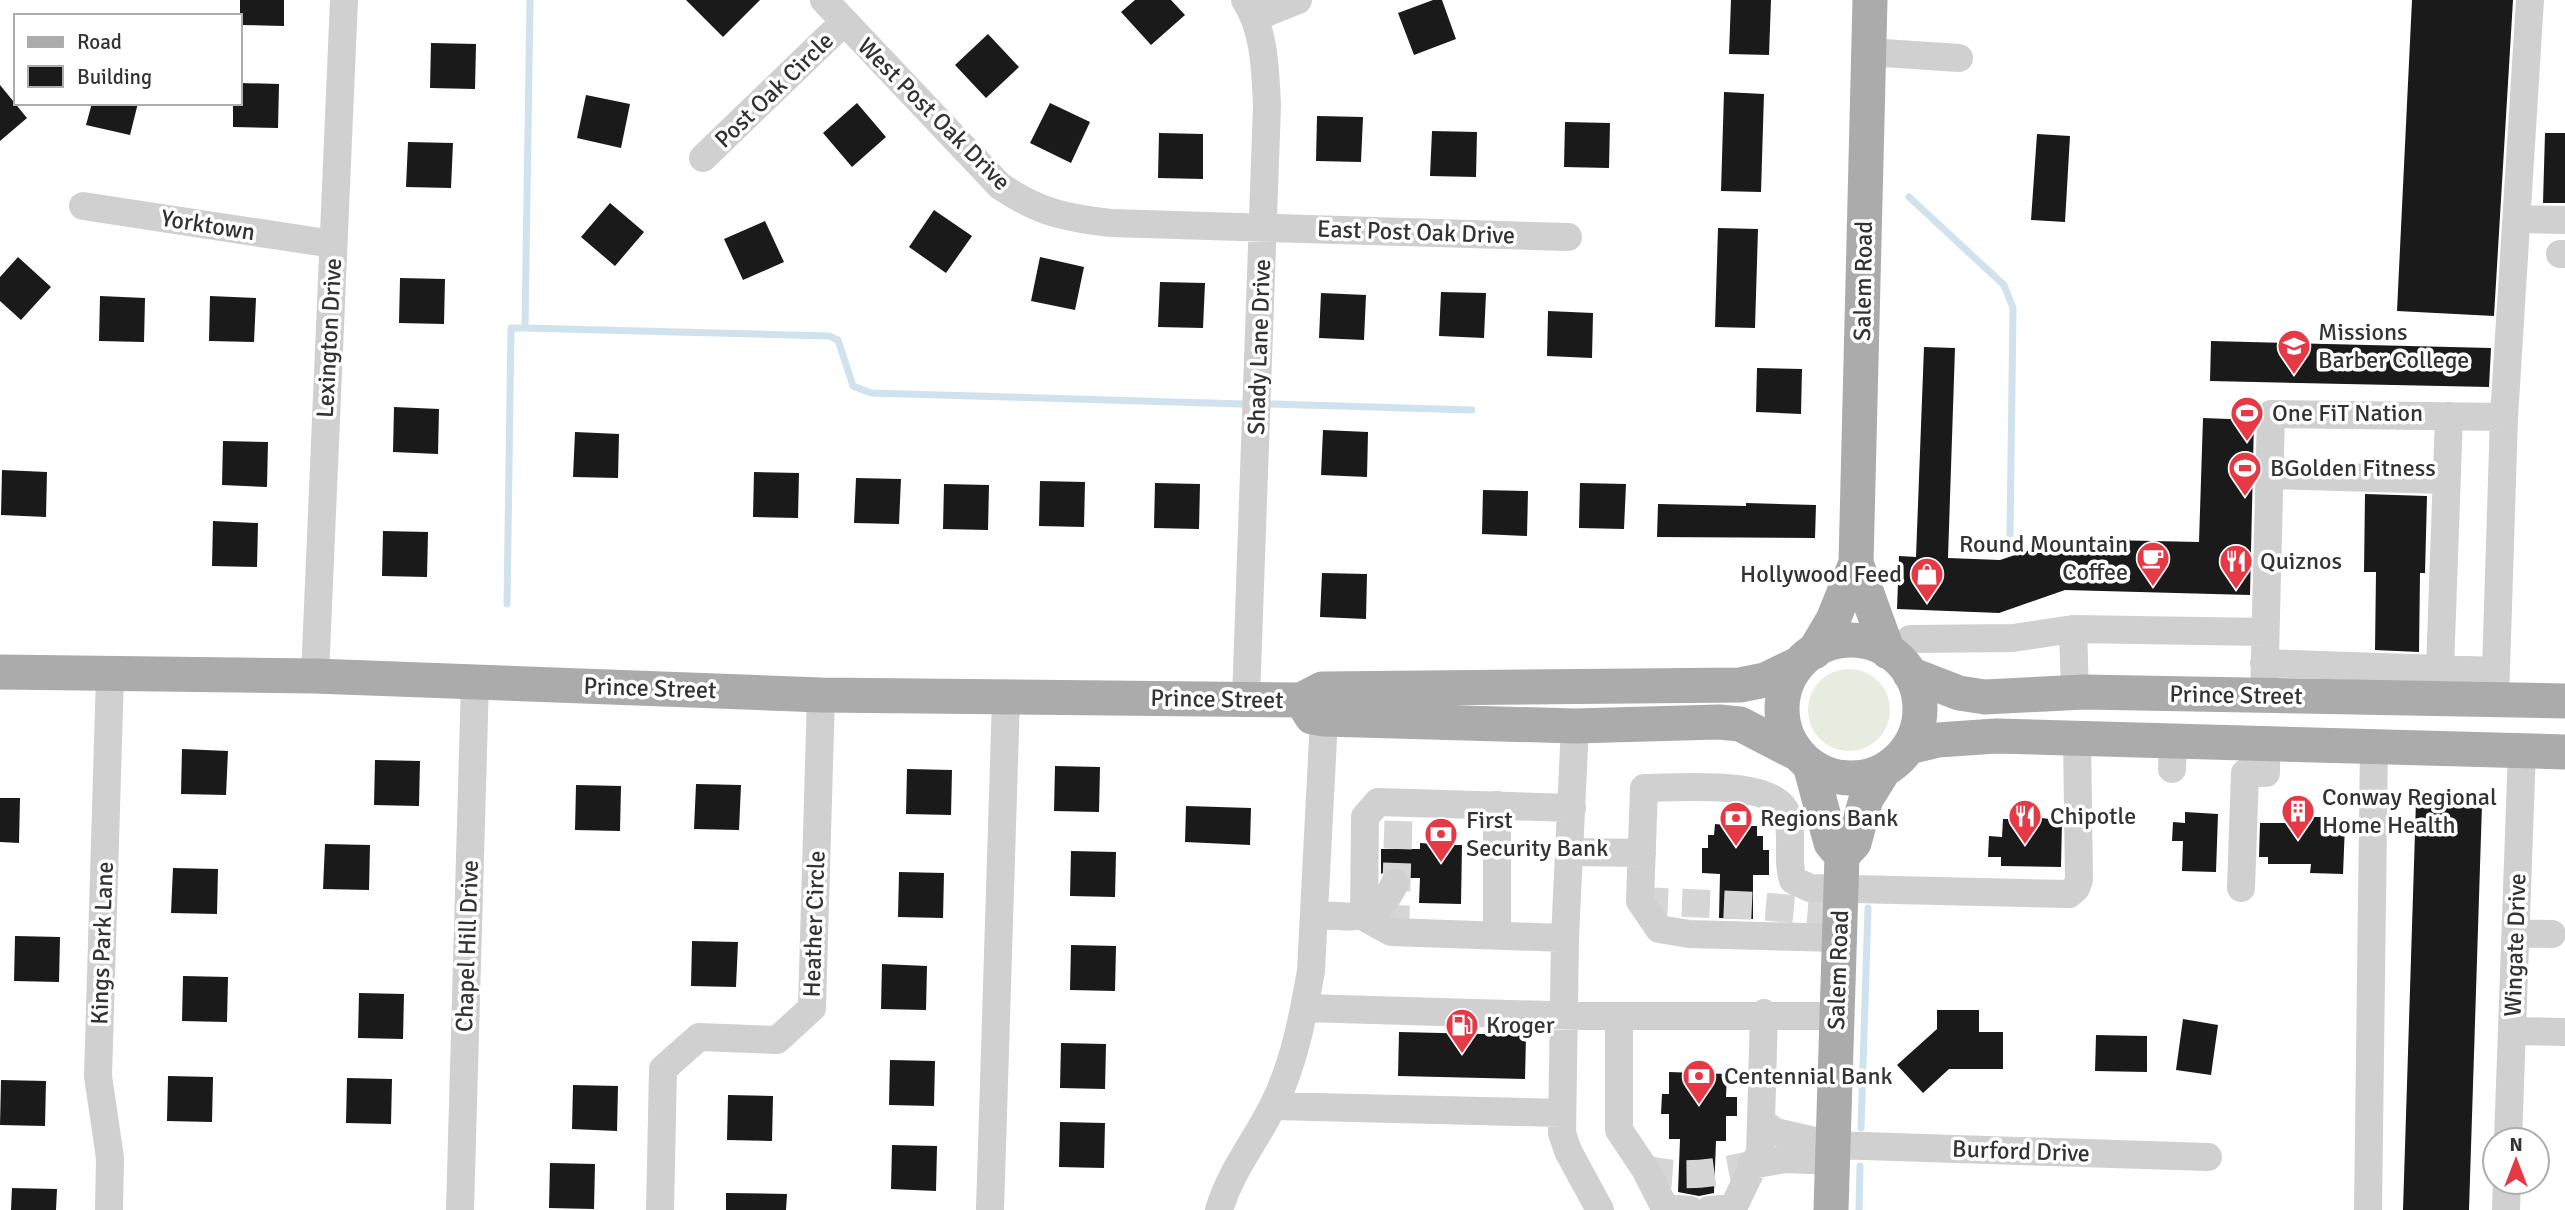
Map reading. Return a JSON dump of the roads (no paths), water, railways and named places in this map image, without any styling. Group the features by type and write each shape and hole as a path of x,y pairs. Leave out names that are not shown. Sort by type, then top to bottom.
{"main road":[{"name":"Salem Road","path":"1805,658 1829,629 1856,563 1870,0"},
{"name":"Salem Road","path":"1856,563 1897,660"},
{"path":"1312,709 1348,699 1438,700 1461,688 1740,685 1765,680 1826,645 1864,642 1897,660 1920,711 1915,736 1909,747 1884,770 1859,778 1846,778 1821,772 1804,759 1782,718 1784,692 1805,658"},
{"name":"Prince Street","path":"1897,660 1959,694 1985,697 2264,679 2495,686 2565,701"},
{"name":"Prince Street","path":"0,672 315,676 821,695 1246,699 1312,709 1575,726 1701,722 1740,724 1804,759"},
{"path":"2116,739 2138,723 2222,723 2245,715 2264,679"},
{"path":"2522,750 2538,726 2565,722"},
{"name":"Prince Street","path":"1909,747 1971,736 2077,737 2116,739 2173,754 2271,763 2374,745 2565,752"},
{"name":"Salem Road","path":"1804,759 1842,873"},
{"name":"Salem Road","path":"1831,1210 1842,873 1854,843 1866,799 1884,770"}],"street":[{"name":"Lexington Drive","path":"315,676 344,0"},
{"name":"West Post Oak Drive","path":"824,0 1000,186 1027,204 1062,217 1111,223 1264,228"},
{"path":"1250,8 1298,0"},
{"path":"2504,417 2271,414 2264,679 2440,669 2495,686 2504,417 2519,219 2530,0"},
{"name":"Shady Lane Drive","path":"1246,699 1268,106 1262,44 1250,8"},
{"name":"Post Oak Circle","path":"703,158 844,22"},
{"path":"1868,52 1959,58"},
{"name":"Yorktown","path":"83,206 333,244"},
{"path":"2519,219 2565,220"},
{"name":"East Post Oak Drive","path":"1264,228 1568,237"},
{"path":"2440,669 2449,416"},
{"path":"2269,475 2446,480"},
{"path":"1897,660 1910,639 2013,638 2073,629 2265,632"},
{"path":"2073,629 2075,693"},
{"name":"Kings Park Lane","path":"109,1210 110,1158 98,1076 110,675"},
{"name":"Chapel Hill Drive","path":"460,1210 475,681"},
{"name":"Heather Circle","path":"660,1210 663,1069 699,1037 777,1040 812,1008 821,695"},
{"path":"990,1210 1006,698"},
{"path":"1219,1210 1228,1181 1273,1106 1305,1008 1311,971 1314,915 1312,709"},
{"path":"1575,726 1565,938 1562,1133 1568,1151 1600,1210"},
{"path":"1839,938 1689,934 1659,929 1640,901 1644,788 1756,790 1777,798 1787,813 1791,839 1789,868 1793,880 1811,888 1842,873 2069,894 2079,880 2077,737"},
{"path":"2368,1210 2374,745"},
{"name":"Wingate Drive","path":"2509,1126 2516,933 2532,814 2522,750"},
{"path":"2241,888 2245,773 2271,763"},
{"path":"1364,917 1365,817 1378,802 1572,808"},
{"path":"1497,805 1497,935"},
{"path":"1571,852 1642,853"},
{"path":"1314,915 1364,917 1378,911 1395,883"},
{"path":"1364,917 1391,932 1565,938"},
{"path":"2516,933 2552,934"},
{"path":"1305,1008 1619,1017 1763,1013 1837,1016"},
{"path":"1709,1210 1733,1208 1751,1165 1760,1152 1763,1013"},
{"path":"1619,1017 1619,1130 1645,1169 1664,1208 1690,1210"},
{"path":"2512,1031 2565,1032"},
{"path":"1273,1106 1562,1113"},
{"path":"1761,1121 1775,1132 1833,1153"},
{"path":"1751,1165 1833,1153"},
{"name":"Burford Drive","path":"1833,1153 2208,1157"}],"waterway":[{"path":"507,604 511,328 525,328 530,0"},
{"path":"1909,197 2004,285 2013,308 2010,534"},
{"path":"525,328 829,336 838,340 853,386 871,393 1242,404"},
{"path":"1271,404 1472,410"},
{"path":"1861,1128 1868,908"},
{"path":"1859,1210 1860,1166"}],"tunnel":[{"path":"1395,933 1399,802"},
{"path":"1640,901 1759,906 1839,913"},
{"path":"1645,1169 1672,1174 1698,1174 1751,1165"}],"place":[{"name":"Missions Barber College","path":"2294,376"},
{"name":"One FiT Nation","path":"2247,443"},
{"name":"BGolden Fitness","path":"2245,498"},
{"name":"Round Mountain Coffee","path":"2153,588"},
{"name":"Quiznos","path":"2236,591"},
{"name":"Hollywood Feed","path":"1927,604"},
{"name":"Conway Regional Home Health","path":"2298,841"},
{"name":"Chipotle","path":"2025,846"},
{"name":"Regions Bank","path":"1736,848"},
{"name":"First Security Bank","path":"1441,864"},
{"name":"Kroger","path":"1462,1055"},
{"name":"Centennial Bank","path":"1699,1106"}]}
